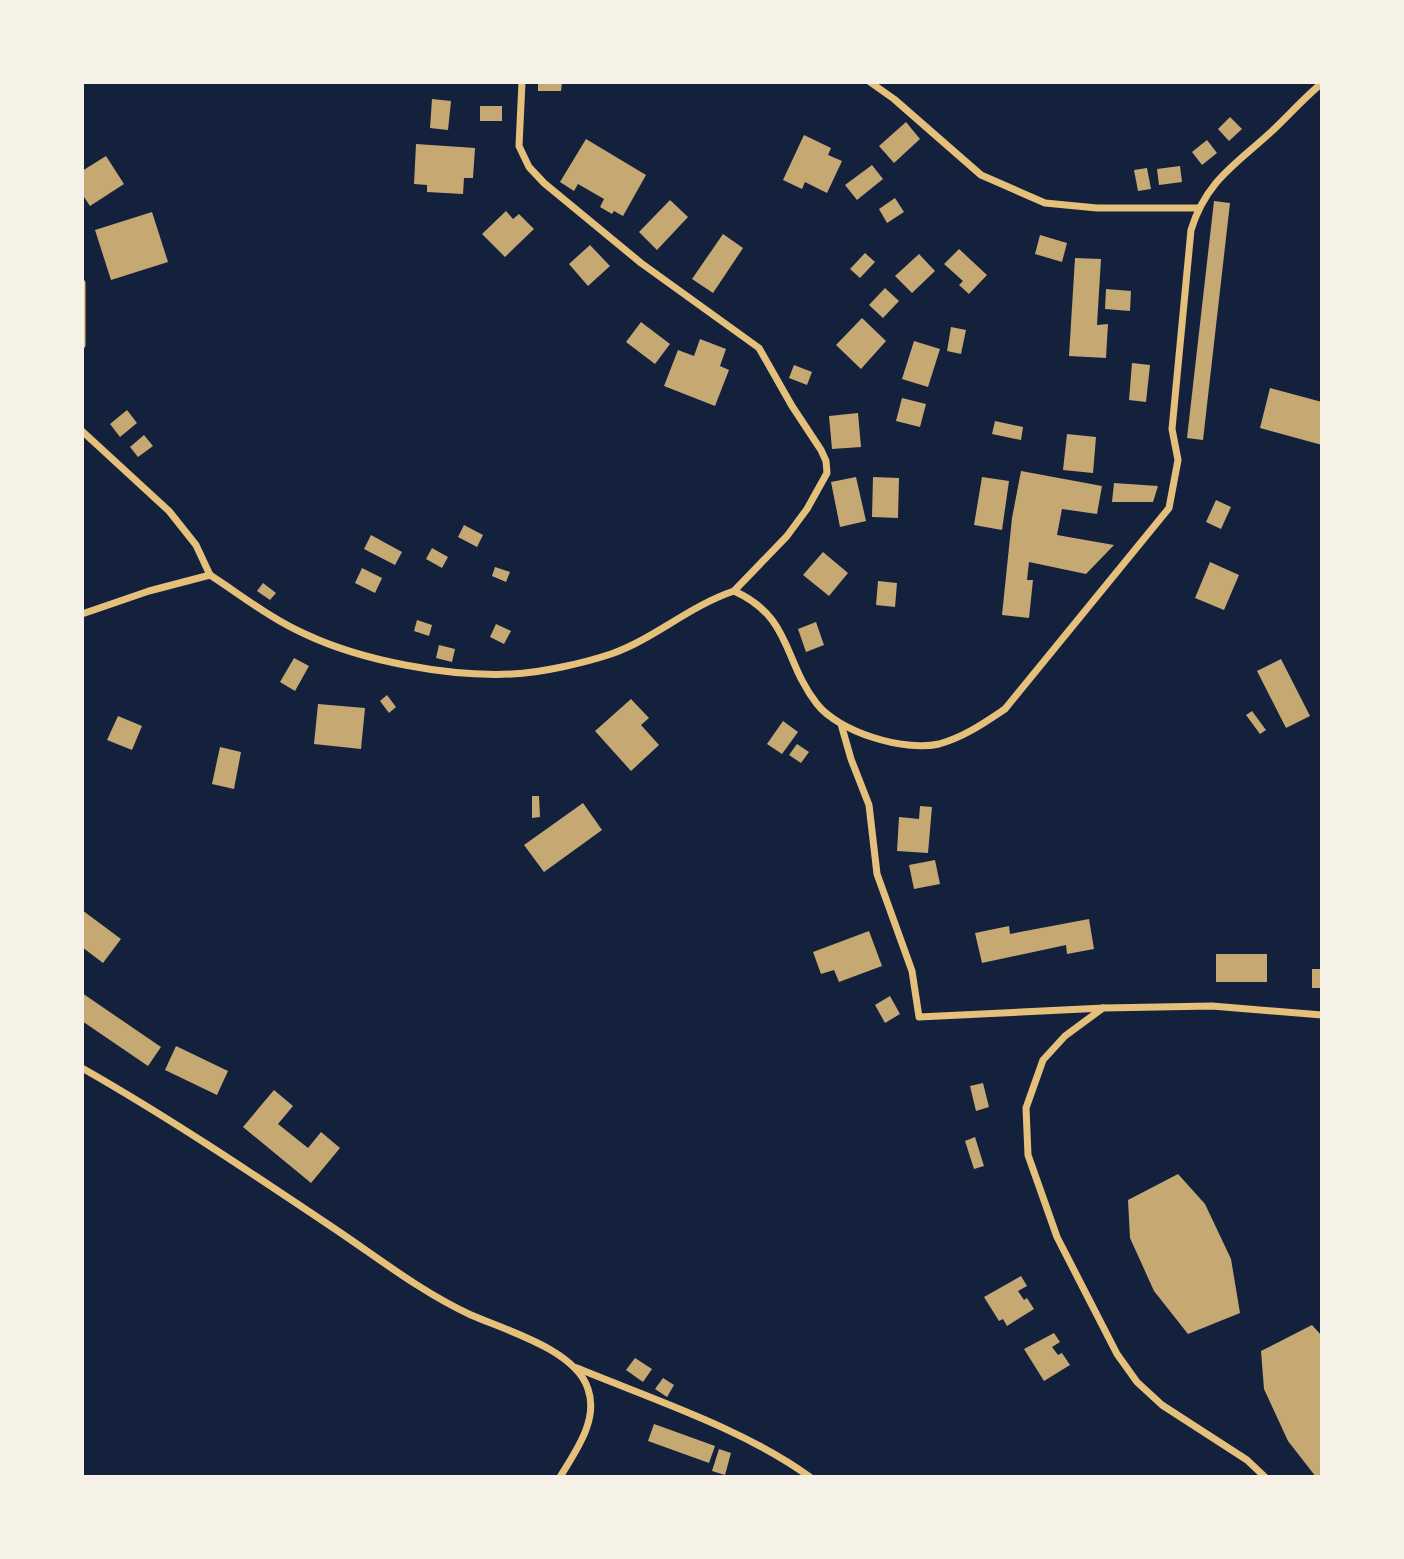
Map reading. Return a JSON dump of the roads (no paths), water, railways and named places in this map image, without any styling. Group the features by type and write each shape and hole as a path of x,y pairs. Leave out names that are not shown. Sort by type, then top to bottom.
{"street":[{"path":"82,431 169,511 196,545 210,575 279,621 325,643 369,656 434,669 515,674 613,653 714,598 734,591 788,536 827,473 826,461 759,348 641,263 544,183 529,167 519,146 522,82"},
{"path":"870,82 950,145 981,175 1045,203 1097,208 1198,208"},
{"path":"734,591 760,605 774,621 788,645 804,684 818,706 841,724 875,738 914,745 938,744 974,731 1005,709 1169,509 1178,460 1172,429 1191,230 1198,208 1211,187 1228,169 1322,83"},
{"path":"82,283 82,345"},
{"path":"82,614 149,591 210,575"},
{"path":"841,724 869,805 877,874 912,971 919,1017 1212,1006 1322,1015"},
{"path":"1104,1008 1065,1036 1043,1060 1026,1108 1028,1155 1058,1237 1117,1354 1137,1382 1162,1405 1247,1461 1265,1477"},
{"path":"82,1068 231,1159 438,1298 556,1353 575,1367 738,1435 782,1457 810,1477"},
{"path":"560,1477 582,1441 590,1417 589,1389 575,1367"}]}
